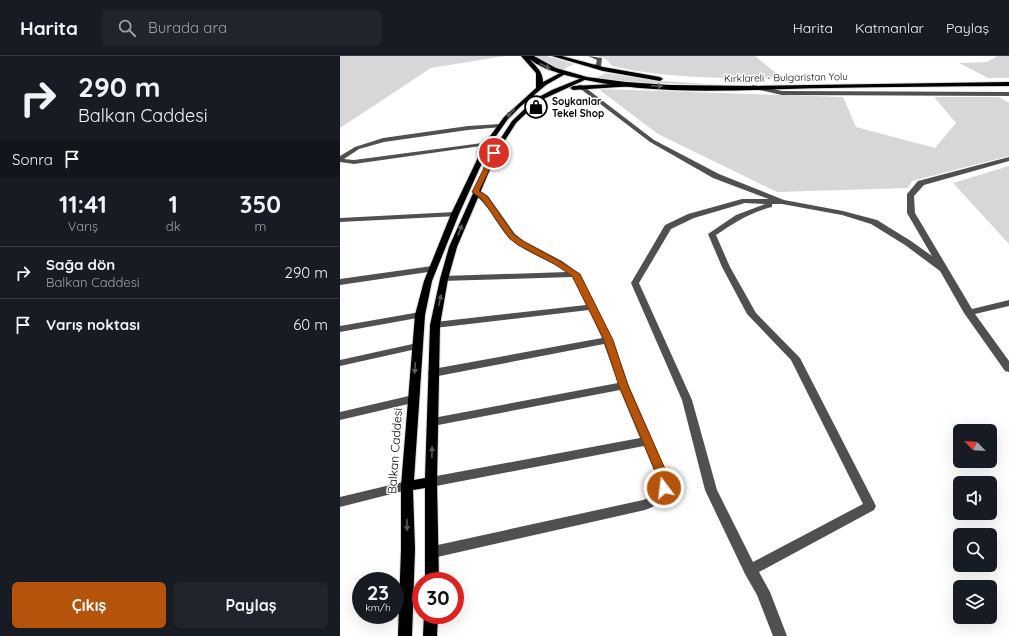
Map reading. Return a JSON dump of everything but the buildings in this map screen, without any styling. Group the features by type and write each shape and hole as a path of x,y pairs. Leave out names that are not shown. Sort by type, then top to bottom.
{"highway":[{"name":"Kırklareli - Bulgaristan Yolu","path":"528,56 538,62 564,72 586,78 642,85 753,87 1009,84"},
{"name":"Kırklareli - Bulgaristan Yolu","path":"555,56 603,69 669,80 747,82 1009,79"},
{"path":"564,72 575,67 586,65"},
{"path":"586,78 603,69"}],"main road":[{"path":"524,56 539,72 541,80 538,88"},
{"name":"Balkan Caddesi","path":"405,636 408,549 407,486 413,399 420,315 432,269 455,214 488,143 500,126 518,106 538,88 564,72"},
{"path":"432,572 431,482 435,325 444,279 453,247 476,192 499,144 514,122 530,106 548,94 586,78"},
{"path":"548,94 580,86 642,85"},
{"path":"432,269 448,267"},
{"path":"407,486 431,482"},
{"path":"430,636 431,624"}],"street":[{"path":"591,56 600,59 599,65 594,67"},
{"path":"580,86 652,141 716,176 782,202"},
{"path":"753,87 782,93 807,94 1009,94"},
{"path":"488,143 354,162 345,162 340,159 356,148 383,140 468,128 500,126"},
{"path":"1009,159 921,183 910,196 911,213 943,269 969,312 1009,369"},
{"path":"433,552 645,505 655,501 662,495 664,488 664,480 624,386 608,340 576,274 559,263 520,243 512,236 485,198 476,192"},
{"path":"780,636 763,592 750,570 711,490 687,400 635,283 668,227 691,216 745,201 782,202 843,213 874,222 908,243 943,269"},
{"path":"750,570 870,506 795,358 752,314 726,267 712,234 726,224 761,207 782,202"},
{"path":"340,220 455,214"},
{"path":"340,282 432,269"},
{"path":"444,279 576,274"},
{"path":"969,312 1009,303"},
{"path":"435,325 593,307"},
{"path":"340,329 420,315"},
{"path":"433,373 608,340"},
{"path":"340,363 417,346"},
{"path":"433,422 624,386"},
{"path":"340,416 413,399"},
{"path":"431,482 648,441"},
{"path":"340,502 407,486"}],"shaded area":[{"path":"340,56 505,56 431,68 340,128"},
{"path":"535,56 547,56 574,64 562,70"},
{"path":"598,56 755,56 782,78 675,76 612,66 606,59"},
{"path":"997,56 1009,56 1009,78 988,78 959,63 987,62"},
{"path":"606,73 651,80 721,85 645,83 596,78"},
{"path":"601,89 843,97 856,127 935,148 956,123 934,97 999,97 1009,103 1009,156 912,181 908,188 777,192 658,134 601,91"},
{"path":"1009,166 1009,244 953,183"}],"place":[{"name":"Soykanlar Tekel Shop","path":"536,107"}],"route":[{"path":"494,153 476,192 485,198 506,230 520,243 559,263 576,274 608,340 624,386 664,480 664,488"}]}
